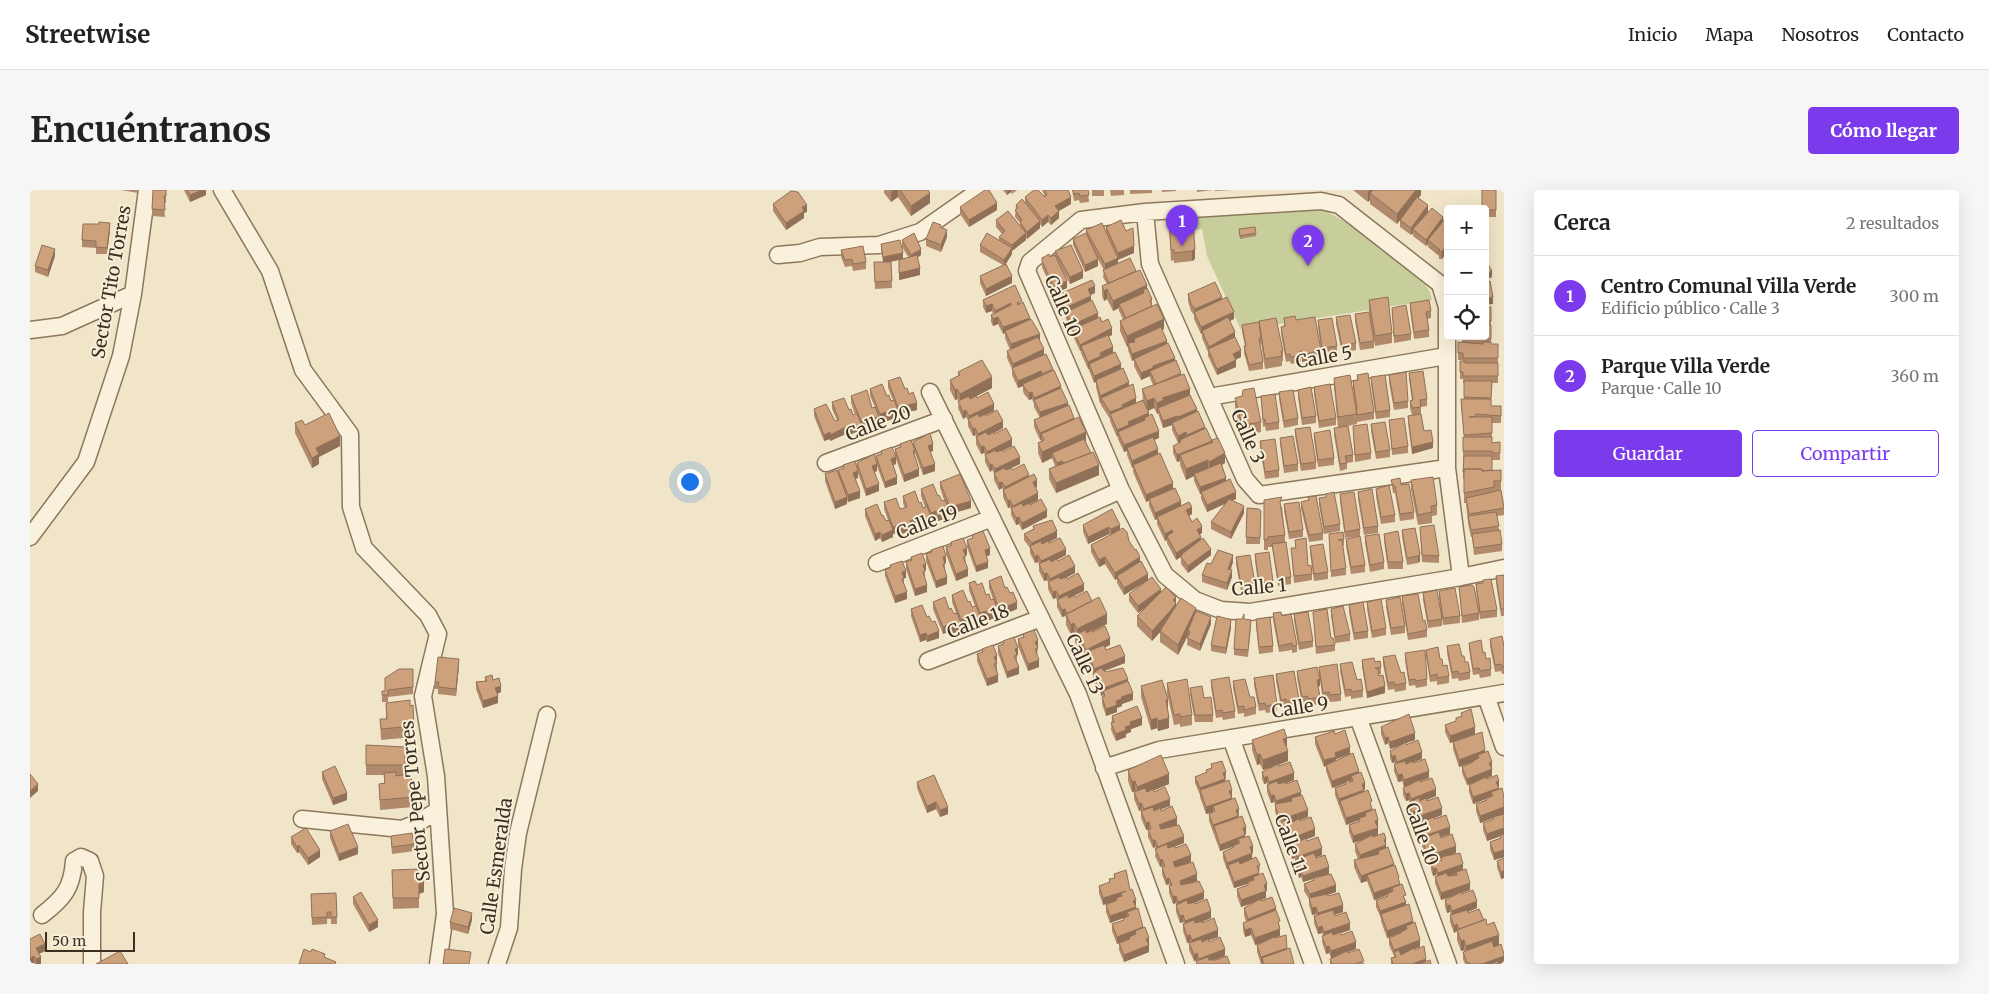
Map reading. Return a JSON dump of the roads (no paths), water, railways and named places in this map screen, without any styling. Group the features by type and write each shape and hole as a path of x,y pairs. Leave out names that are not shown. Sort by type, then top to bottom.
{"street":[{"name":"Sector Tito Torres","path":"30,537 86,462 121,356 133,294 147,190"},
{"name":"Sector Pepe Torres","path":"222,190 270,271 303,370 350,434 351,507 364,548 428,615 438,634 423,696 436,776 445,914 438,964"},
{"path":"778,255 800,253 820,247 879,245 920,232 980,190"},
{"name":"Calle 10","path":"1121,490 1027,271 1030,262 1081,220 1145,212 1321,201 1338,205 1440,284 1447,307 1446,356"},
{"name":"Calle 3","path":"1145,212 1150,264 1245,480 1259,495 1447,468"},
{"path":"30,330 62,326 133,294"},
{"path":"1446,356 1447,468 1461,577"},
{"name":"Calle 5","path":"1209,397 1446,356"},
{"name":"Calle 13","path":"930,392 1078,694 1176,964"},
{"name":"Calle 20","path":"826,464 944,419"},
{"path":"1067,514 1121,490"},
{"name":"Calle 1","path":"1121,490 1165,576 1195,600 1221,610 1250,612 1461,577 1504,568"},
{"name":"Calle 19","path":"877,563 992,518"},
{"name":"Calle 18","path":"928,662 1041,618"},
{"name":"Calle 9","path":"1104,768 1160,750 1504,693"},
{"path":"1486,696 1504,747"},
{"name":"Calle Esmeralda","path":"496,964 509,928 518,833 547,715"},
{"name":"Calle 10","path":"1358,717 1448,964"},
{"name":"Calle 11","path":"1231,738 1313,964"},
{"path":"302,819 402,829 421,821 438,810"},
{"path":"42,915 58,902 69,889 74,861 82,857 90,861 96,876 92,912 92,964"}],"place":[{"name":"Centro Comunal Villa Verde","path":"1182,246"},
{"name":"Parque Villa Verde","path":"1308,266"}]}
